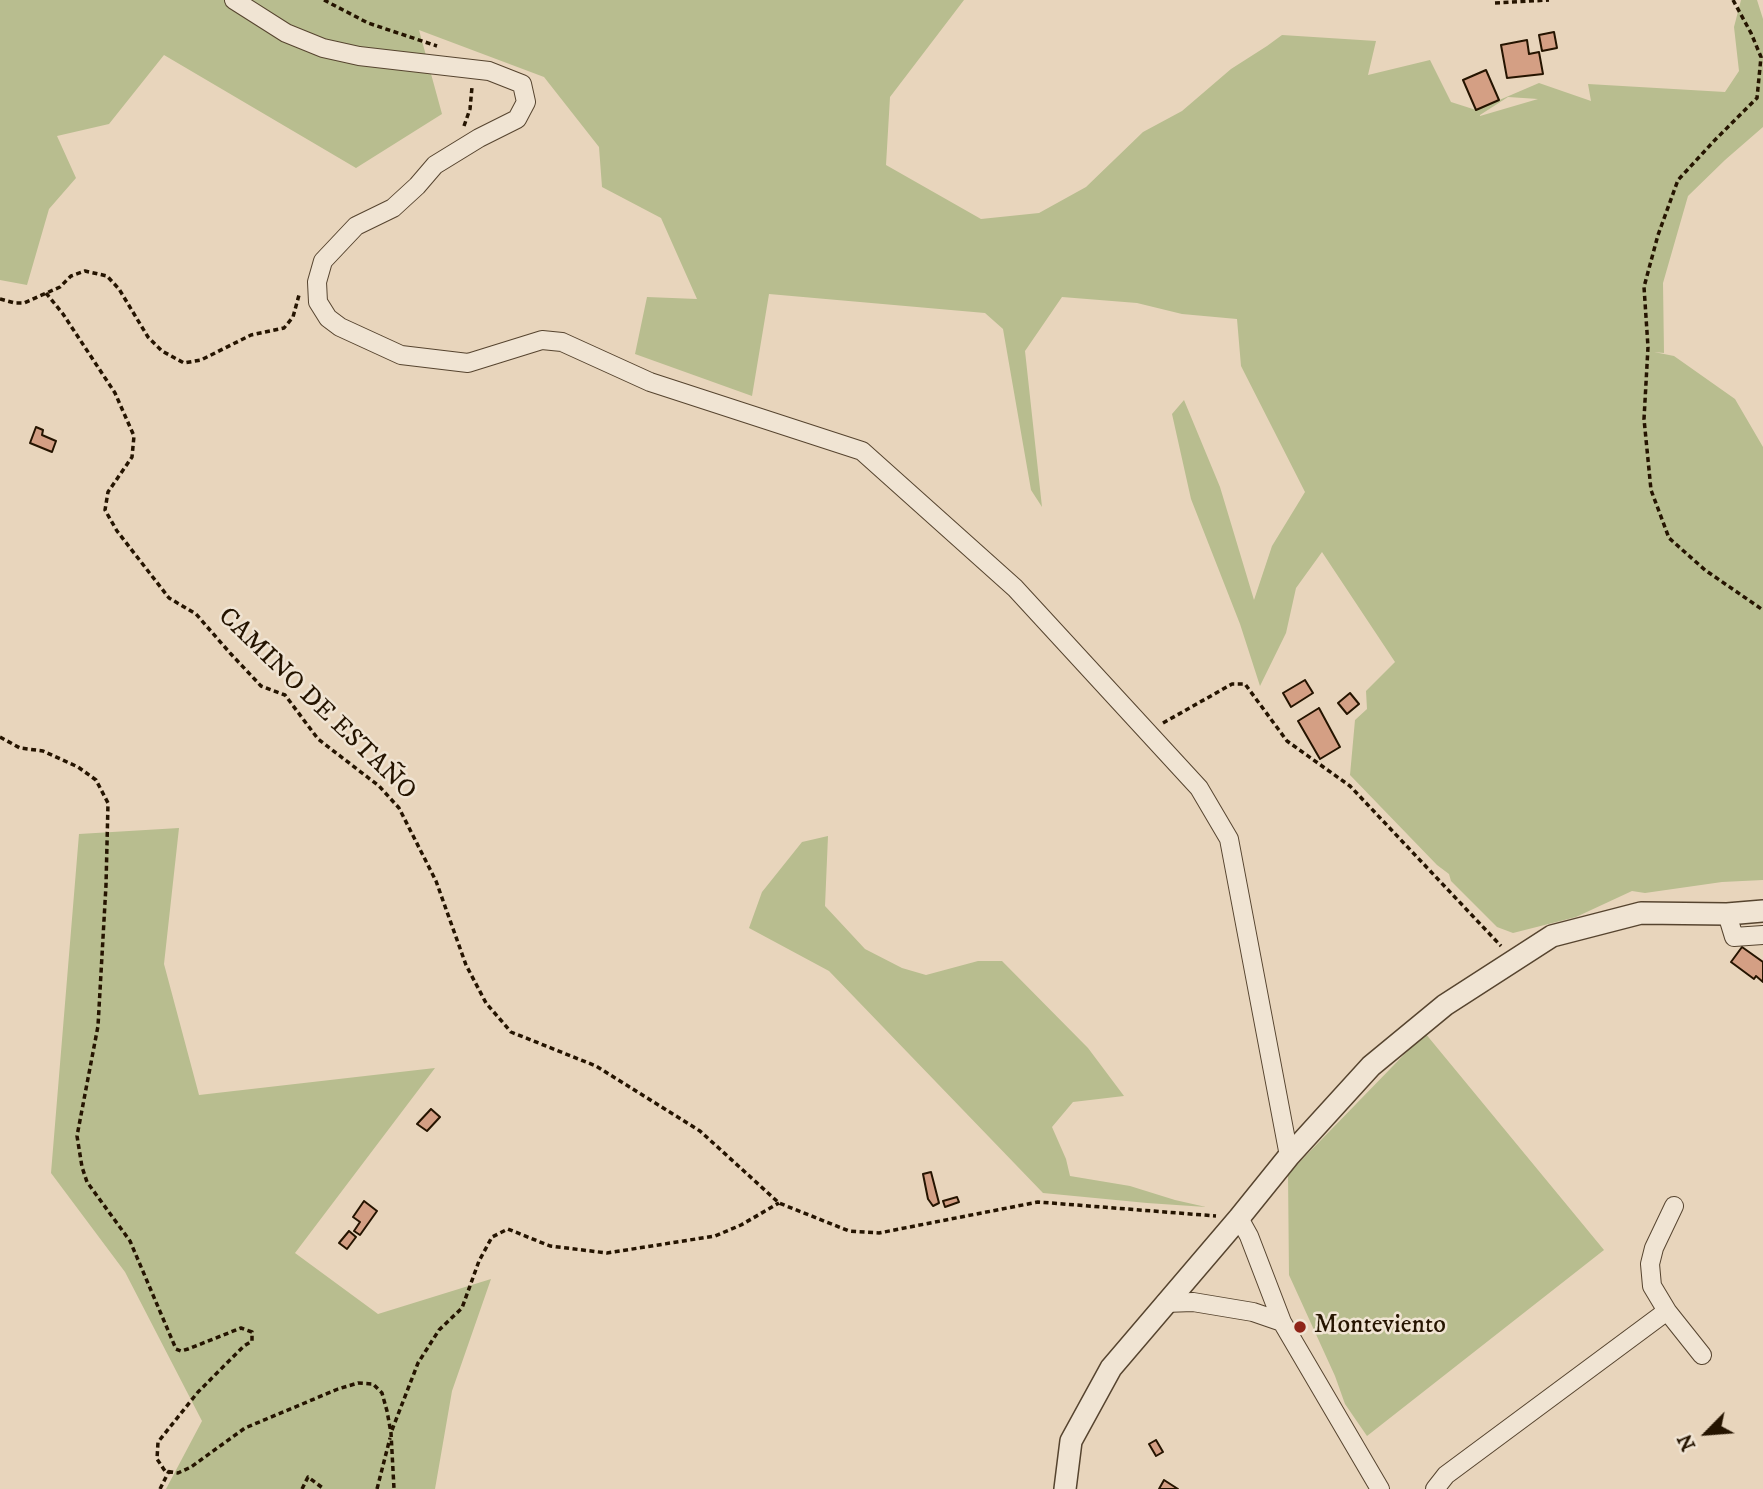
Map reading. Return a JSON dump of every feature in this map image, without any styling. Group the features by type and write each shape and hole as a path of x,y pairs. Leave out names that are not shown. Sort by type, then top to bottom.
{"street":[{"path":"234,0 286,33 323,48 359,56 489,71 522,85 526,102 517,119 435,165 393,208 356,226 323,261 317,282 318,302 328,318 340,327 401,355 468,363 542,341 562,342 650,382 862,451 1015,588 1199,788 1229,839 1289,1156"},
{"path":"1065,1489 1071,1441 1111,1367 1289,1156 1371,1066 1444,1005 1552,936 1641,913 1727,914 1763,911"},
{"path":"1727,914 1734,937 1763,935"},
{"path":"1674,1206 1654,1248 1650,1264 1652,1286 1667,1311 1702,1355"},
{"path":"1239,1218 1249,1236 1282,1322 1380,1489"},
{"path":"1165,1303 1193,1302 1253,1312 1282,1322"},
{"path":"1435,1489 1446,1475 1667,1311"}],"path":[{"path":"1495,3 1549,0"},
{"path":"1733,0 1761,57 1757,98 1678,180 1658,235 1644,287 1648,347 1644,419 1651,490 1669,538 1705,570 1763,610"},
{"path":"465,125 470,109"},
{"path":"0,299 24,303 60,287 71,276 85,271 107,276 119,289 148,337 162,351 184,363 201,360 251,335 284,328 293,317 300,291"},
{"name":"CAMINO DE ESTAÑO","path":"46,293 115,393 134,436 132,457 108,492 105,510 117,531 169,598 196,614 261,686 285,695 318,739 380,786 399,808 436,881 466,965 486,1003 511,1032 596,1066 700,1131 779,1203 849,1231 879,1233 1038,1202 1239,1218"},
{"path":"1147,732 1232,684 1245,684 1287,741 1350,786 1515,960"},
{"path":"0,737 20,748 43,751 78,767 96,780 108,803 99,1026 77,1136 82,1167 88,1182 130,1241 176,1349 188,1349 241,1328 252,1332 252,1341 198,1392 158,1442 157,1459 165,1471 178,1473 191,1467 245,1428 358,1383 373,1384 383,1393 391,1433 394,1489"},
{"path":"377,1489 391,1433 418,1363 439,1330 462,1308 479,1261 492,1237 508,1228 550,1246 607,1253 715,1236 741,1225 779,1203"},
{"path":"160,1489 169,1471"},
{"path":"302,1489 308,1477 324,1489"}],"green space":[{"path":"0,0 964,0 890,97 886,165 981,219 1039,213 1086,187 1143,132 1182,111 1231,69 1282,35 1376,41 1368,75 1430,60 1451,102 1476,110 1539,83 1591,101 1588,84 1725,92 1739,71 1734,27 1741,0 1757,0 1763,19 1763,127 1688,196 1663,283 1664,353 1654,352 1674,356 1735,399 1763,447 1763,880 1722,882 1645,893 1632,891 1576,917 1513,933 1497,927 1451,881 1449,874 1437,865 1350,775 1355,720 1367,709 1366,691 1395,662 1322,552 1296,588 1286,633 1260,686 1240,624 1191,499 1172,414 1184,400 1220,487 1254,600 1272,546 1305,492 1241,366 1237,319 1182,314 1137,303 1062,297 1025,351 1042,507 1031,490 1003,329 985,313 769,294 752,396 635,354 647,297 697,299 661,218 602,187 599,147 544,77 419,30 442,114 356,168 164,55 109,124 57,136 76,178 49,209 27,285 0,280","holes":["1508,97 1538,99 1480,116"]},
{"path":"179,828 164,964 199,1095 435,1068 295,1253 378,1314 491,1279 452,1391 435,1489 166,1489 202,1421 125,1272 51,1173 79,834"},
{"path":"828,836 825,906 865,949 902,968 926,975 978,961 1002,961 1088,1048 1124,1096 1073,1102 1052,1127 1066,1159 1070,1176 1130,1186 1206,1207 1043,1193 829,971 749,928 762,892 802,842"},
{"path":"1425,1033 1604,1250 1367,1436 1345,1404 1289,1275 1288,1174"}],"building":[{"path":"1554,32 1557,48 1542,51 1539,35"},
{"path":"1527,40 1529,54 1539,52 1543,74 1507,78 1501,45"},
{"path":"1486,70 1499,100 1476,110 1463,80"},
{"path":"36,427 43,430 42,435 56,441 52,452 30,443"},
{"path":"1305,680 1313,693 1291,707 1283,693"},
{"path":"1350,693 1359,704 1347,714 1338,703"},
{"path":"1319,708 1340,747 1320,759 1298,721"},
{"path":"1742,947 1763,962 1763,982 1756,976 1754,979 1731,962"},
{"path":"431,1109 440,1117 427,1131 417,1124"},
{"path":"931,1172 939,1203 933,1206 928,1199 923,1174"},
{"path":"957,1197 959,1202 945,1207 943,1201"},
{"path":"364,1201 377,1211 360,1235 354,1231 360,1222 353,1217"},
{"path":"349,1231 356,1237 347,1249 339,1243"},
{"path":"1156,1440 1163,1452 1156,1456 1149,1444"},
{"path":"1164,1480 1178,1489 1159,1489"}],"place":[{"name":"Monteviento","path":"1300,1327"}]}
